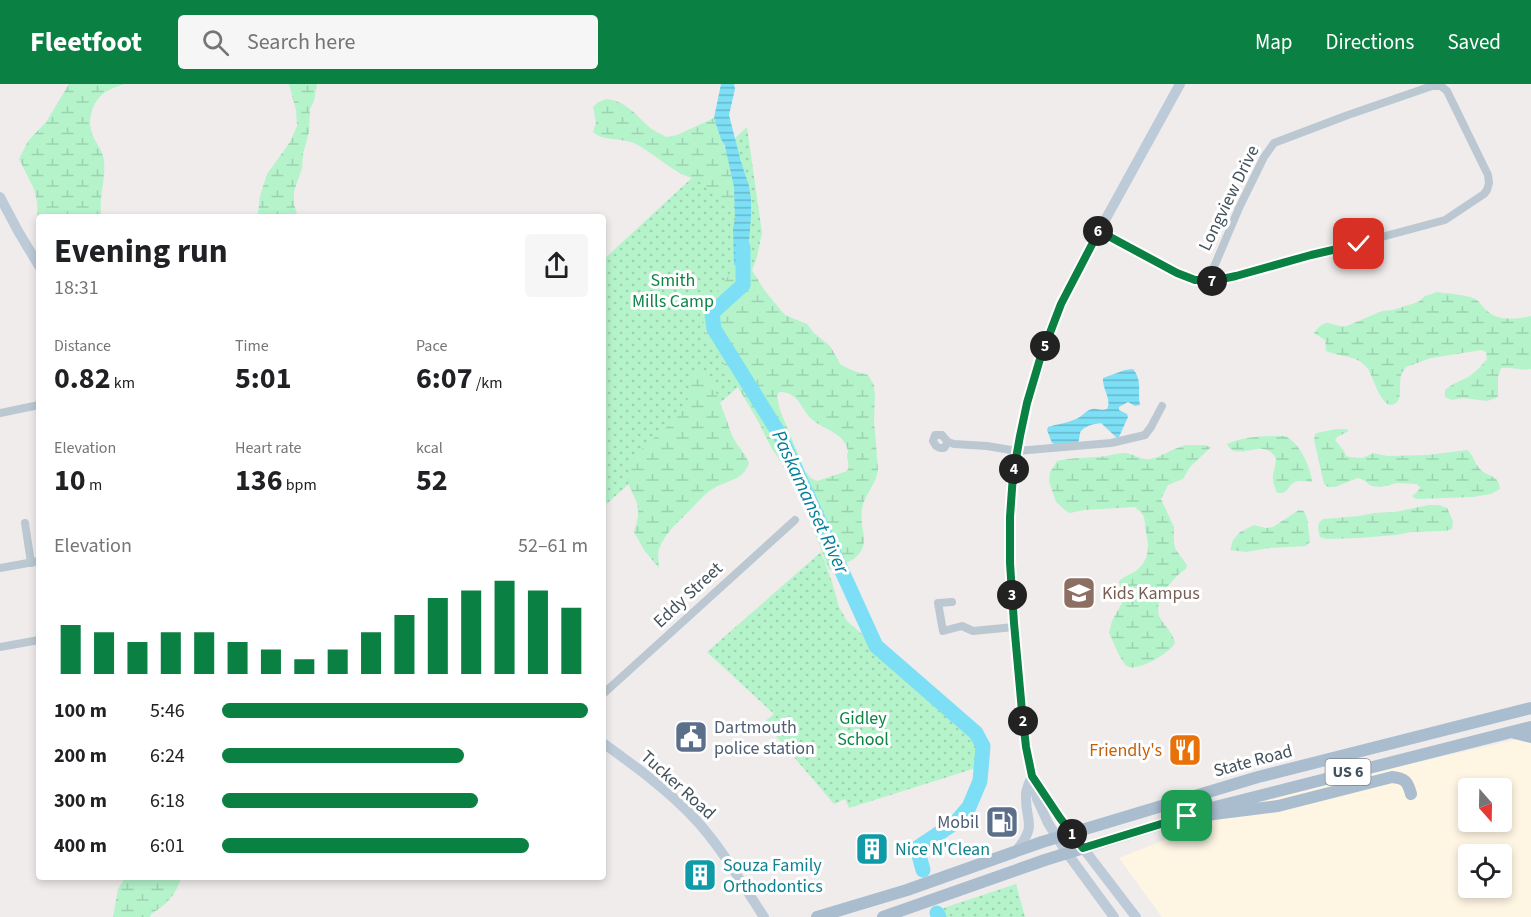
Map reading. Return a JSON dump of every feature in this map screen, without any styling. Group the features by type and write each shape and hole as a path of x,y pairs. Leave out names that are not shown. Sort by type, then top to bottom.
{"main road":[{"path":"1114,917 1067,853 1037,800 1025,738 1014,627 1010,563 1013,475 1027,403 1051,328 1072,282 1180,84"},
{"path":"0,197 36,261"},
{"name":"State Road","path":"817,917 914,887 1057,837 1258,777 1531,708"},
{"name":"State Road","path":"883,917 1067,853 1215,807 1531,727"},
{"path":"1510,732 1531,737"},
{"name":"Tucker Road","path":"606,744 673,797 696,820 711,838 764,917"},
{"path":"1032,776 1071,833 1136,917"},
{"path":"1017,850 1025,841 1029,829 1025,793 1032,776"},
{"path":"1187,816 1278,806 1392,777 1407,782 1412,794"}],"street":[{"name":"Longview Drive","path":"1099,231 1185,277 1208,281 1236,276 1445,220 1479,199 1487,190 1489,183 1488,175 1447,91 1441,86 1432,86 1274,143 1264,157 1249,188 1208,281"},
{"path":"0,413 36,406"},
{"path":"948,442 1017,452 1101,444 1145,435 1162,406"},
{"name":"Eddy Street","path":"606,691 795,520"},
{"path":"0,568 35,562 25,523"},
{"path":"952,602 938,603 943,631 962,626 973,632 1014,627"},
{"path":"0,647 36,641"}],"shaded area":[{"path":"1531,736 1531,917 1162,917 1119,858 1280,794"}],"green space":[{"path":"69,84 124,84 102,95 94,105 90,118 91,130 104,161 100,214 38,214 34,189 19,159 28,141 46,122"},
{"path":"289,84 317,84 310,109 309,132 302,168 294,191 297,214 257,214 267,174 290,142 297,126 296,110"},
{"path":"606,99 624,105 650,128 666,137 677,135 714,118 727,153 734,187 734,203 720,198 701,182 681,174 638,145 602,137 593,132 596,123 593,107"},
{"name":"Smith Mills Camp","path":"747,127 762,233 750,276 747,379 606,504 606,257"},
{"path":"734,265 750,267 765,291 785,315 807,324 830,346 841,365 868,375 874,385 878,470 862,509 863,545 861,551 853,559 829,570 807,513 782,463 703,329 702,318 705,309","holes":["779,392 796,399 809,417 842,439 848,451 847,471 817,481 805,471 780,410 777,396"]},
{"path":"1437,292 1475,299 1490,313 1501,318 1531,316 1531,369 1501,368 1496,398 1487,401 1463,398 1452,400 1445,397 1445,390 1476,371 1487,359 1486,352 1482,350 1431,358 1406,367 1401,375 1399,400 1392,405 1383,400 1364,364 1326,351 1325,340 1314,333 1326,323 1347,326 1382,311 1418,302 1425,296"},
{"path":"700,367 713,385 732,435 749,463 744,473 708,492 671,529 659,549 659,568 644,550 634,532 638,509 629,485 628,475 639,452 682,411 689,396 694,370"},
{"path":"1336,429 1349,431 1335,440 1346,456 1350,457 1362,458 1374,453 1387,456 1427,455 1467,450 1481,470 1497,481 1500,489 1491,494 1473,497 1418,499 1412,496 1420,487 1417,484 1397,483 1381,487 1371,486 1358,478 1335,487 1328,487 1324,484 1314,440 1317,433"},
{"path":"1285,436 1295,444 1303,456 1312,482 1295,482 1281,493 1277,493 1273,482 1276,461 1269,450 1236,451 1227,444 1248,438"},
{"path":"1186,445 1211,447 1190,467 1183,479 1168,485 1161,499 1174,527 1176,550 1187,565 1186,569 1165,590 1159,605 1160,618 1175,643 1146,664 1138,667 1127,666 1109,633 1112,621 1122,603 1119,581 1137,570 1146,558 1148,543 1144,517 1135,507 1070,513 1056,502 1049,481 1050,472 1057,461 1062,460 1123,453 1150,459"},
{"path":"1429,505 1447,508 1453,521 1452,529 1358,538 1327,539 1320,537 1318,525 1323,519 1395,512"},
{"path":"1299,510 1304,511 1307,518 1310,542 1306,546 1246,552 1230,550 1233,540 1240,532 1254,525 1273,527"},
{"name":"Gidley School","path":"821,552 839,607 847,621 883,648 975,740 978,747 976,768 849,808 845,799 834,804 764,722 774,714 707,652"},
{"path":"124,880 180,880 170,899 150,917 113,917 118,889"},
{"path":"1016,884 1025,917 945,917 940,909"}],"water":[{"path":"721,84 734,84 735,89 729,115 751,199 748,254 750,267 734,265 734,187 725,146 714,118"},
{"path":"1133,369 1139,382 1140,405 1135,406 1128,402 1119,407 1119,410 1128,417 1118,439 1101,423 1084,428 1078,442 1074,444 1064,446 1052,443 1048,427 1078,418 1090,410 1107,409 1108,401 1103,378"}],"waterway":[{"name":"Paskamanset River","path":"743,247 743,285 712,313 714,329 780,435 876,646 976,733 983,746 980,781 969,807 956,822 917,848 923,870"},
{"name":"Paskamanset River","path":"937,913 939,917"}],"place":[{"name":"Kids Kampus","path":"1079,593"},
{"name":"Dartmouth police station","path":"691,737"},
{"name":"Friendly's","path":"1185,750"},
{"name":"Mobil","path":"1002,822"},
{"name":"Nice N'Clean","path":"872,849"},
{"name":"Souza Family Orthodontics","path":"700,875"}],"route":[{"path":"1187,816 1083,848 1032,776 1026,747 1014,623 1010,517 1013,475 1020,436 1040,359 1061,304 1099,231 1177,273 1195,280 1208,281 1236,276 1359,244"}]}
